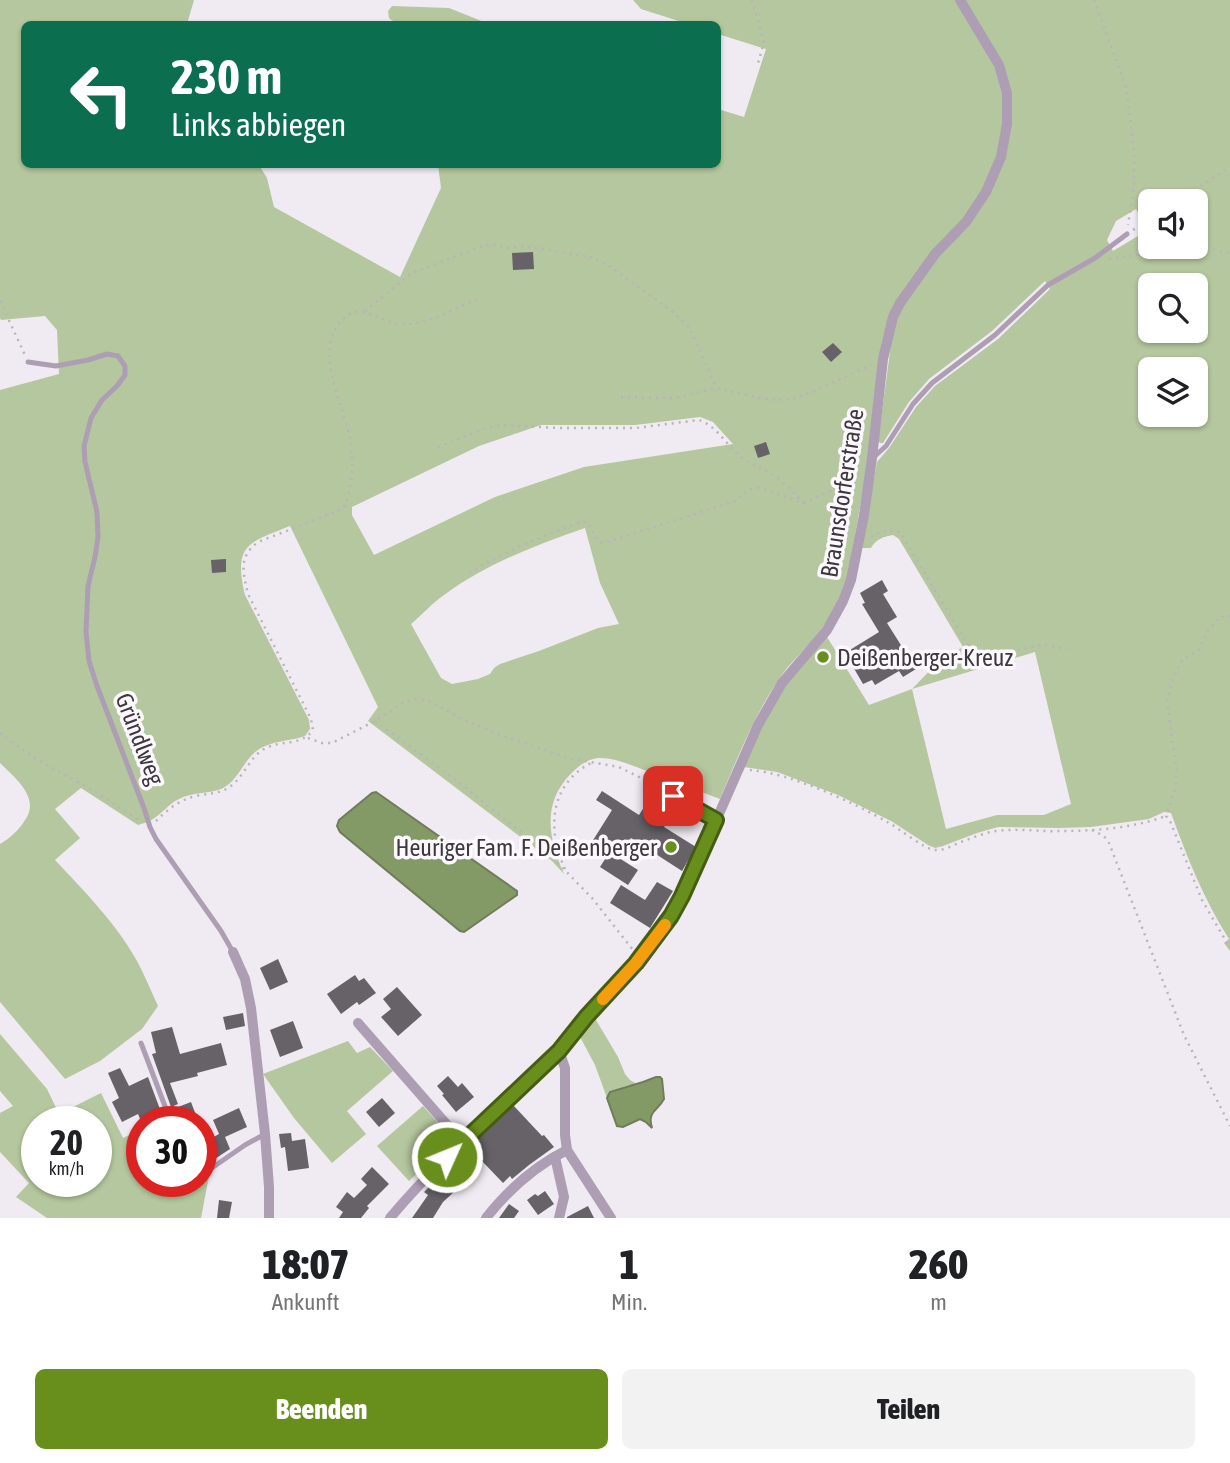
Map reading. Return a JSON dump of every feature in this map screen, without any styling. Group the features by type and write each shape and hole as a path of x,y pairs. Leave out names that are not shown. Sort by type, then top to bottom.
{"street":[{"name":"Braunsdorferstraße","path":"390,1218 416,1187 559,1051 640,958 671,916 758,725 782,683 827,630 844,601 858,548 869,481 883,359 893,317 935,254 965,222 986,192 1001,157 1007,124 1007,93 999,65 960,0"},
{"name":"Gründlweg","path":"233,952 245,979 251,1008 265,1134 269,1218"},
{"path":"358,1023 462,1142"},
{"path":"559,1051 565,1068 567,1150 611,1218"},
{"path":"486,1218 516,1185 538,1167 567,1150"},
{"path":"555,1157 564,1197 559,1218"}],"lane":[{"path":"872,458 886,446 913,404 932,383 995,335 1048,285 1095,258 1127,234"},
{"name":"Gründlweg","path":"28,362 56,366 107,354 118,356 125,366 125,375 102,400 91,418 85,446 85,462 97,512 98,537 88,586 86,632 89,661 150,827 233,952"},
{"path":"651,783 716,820"},
{"path":"141,1043 165,1106"},
{"path":"217,1164 265,1134"}],"path":[{"path":"752,0 764,42 757,67"},
{"path":"1094,0 1126,87 1134,152 1134,186 1127,234"},
{"path":"1196,189 1230,167"},
{"path":"1127,234 1138,227"},
{"path":"364,312 412,272 482,246 524,246 590,257 608,265 689,327 717,388"},
{"path":"1095,258 1112,260 1161,251 1206,248 1230,253"},
{"path":"0,733 33,757 94,791 150,827 170,807 183,800 222,792 231,786 256,755 265,749 307,737 313,730 312,719 248,594 243,562 249,549 258,542 342,509 349,495 352,475 350,438 330,365 329,345 335,328 354,311 364,312 388,322 417,323 480,298"},
{"path":"0,300 28,362"},
{"path":"621,397 674,398 717,388 759,398 796,398 883,359"},
{"path":"438,447 486,428 501,425 559,429 636,428 699,420 708,423 738,455 786,484 804,503"},
{"path":"470,573 517,547 580,522 587,522 598,542 604,543 738,500 753,487 804,503 851,481 869,481"},
{"path":"858,548 879,533 890,530 900,532 972,652 982,656 995,655 1046,645 1067,649"},
{"path":"1166,816 1175,790 1177,772 1167,702 1172,681 1182,660 1198,650 1209,629 1218,619 1226,615 1230,617"},
{"path":"307,737 322,743 332,743 375,721 404,702 416,699 429,701 464,720 519,742 568,758 619,767 651,783"},
{"path":"375,721 461,784 554,859 592,898 640,958"},
{"path":"567,872 555,841 555,806 572,776 594,762"},
{"path":"736,773 751,770 776,774 808,786 866,811 935,850 998,831 1092,830 1150,822 1166,816"},
{"path":"1166,816 1211,919 1230,948"},
{"path":"1092,830 1104,836 1109,843 1184,1035 1230,1126"}],"shaded area":[{"path":"0,0 194,0 188,21 21,21 21,168 261,168 267,178 274,207 400,277 441,188 438,168 721,168 721,110 744,117 766,49 721,35 721,21 679,21 641,9 633,0 1230,0 1230,951 1224,943 1229,939 1197,878 1171,813 1164,812 1149,819 1091,827 998,827 935,848 891,821 838,795 777,772 744,767 785,685 827,637 869,705 912,689 939,661 963,647 899,539 893,535 878,540 871,548 861,548 877,462 916,407 935,386 998,339 1050,289 1045,281 992,331 929,379 909,402 883,443 880,443 878,441 897,300 847,580 832,614 781,675 768,696 720,799 612,759 592,759 575,770 558,791 551,812 553,843 564,874 552,861 368,721 378,707 290,526 254,542 243,555 241,565 245,595 309,720 310,729 305,736 272,743 254,753 227,786 184,797 151,820 138,825 81,788 55,809 80,838 55,860 119,934 137,961 158,1006 142,1029 100,1061 65,1079 0,1002 0,844 23,824 30,804 19,782 0,763 0,390 59,374 57,330 45,316 0,318","holes":["700,417 713,422 733,444 584,467 495,497 374,555 352,515 352,507 479,446 541,425 635,425","585,528 600,583 619,624 598,628 500,664 490,674 478,679 452,684 441,678 411,624 440,598 495,564","1035,652 1071,804 1044,815 997,815 946,829 912,689"]},
{"path":"392,6 449,8 482,21 393,21 389,18 388,11"},
{"path":"376,792 517,891 517,895 464,932 460,931 340,832 337,826 339,820"},
{"path":"593,1015 625,1074 637,1084 626,1086 607,1098 595,1065 578,1033"},
{"path":"0,1034 47,1089 55,1106 21,1106 21,1174 0,1152 0,1113 13,1106 0,1091"},
{"path":"348,1041 357,1053 370,1047 393,1071 347,1111 366,1134 332,1163 294,1118 263,1074"},
{"path":"656,1077 662,1079 664,1099 652,1115 652,1128 640,1119 623,1127 617,1126 607,1098 610,1092"},
{"path":"101,1093 107,1106 75,1106"},
{"path":"423,1106 450,1136 449,1142 409,1181 377,1146"},
{"path":"112,1116 123,1138 126,1137 126,1197 205,1197 201,1218 47,1218 16,1197 21,1192 21,1197 112,1197"}],"building":[{"path":"533,252 534,269 513,270 512,253"},
{"path":"833,343 842,352 831,362 822,352"},
{"path":"766,442 770,454 758,458 754,446"},
{"path":"226,559 226,572 212,573 211,560"},
{"path":"882,580 888,591 883,594 897,617 887,623 916,669 903,677 899,671 875,685 872,680 863,684 845,653 879,632 862,604 865,603 860,593"},
{"path":"602,791 639,815 648,801 672,816 664,827 696,847 682,871 631,838 619,858 638,870 628,885 600,867 607,856 590,845 612,810 596,800"},
{"path":"657,882 673,891 650,928 610,903 621,885 645,900"},
{"path":"278,959 288,982 270,990 260,968"},
{"path":"355,975 359,981 364,978 376,993 341,1014 327,994"},
{"path":"397,987 422,1015 398,1036 381,1017 391,1009 383,999"},
{"path":"243,1013 245,1026 226,1030 223,1017"},
{"path":"293,1021 303,1048 280,1057 270,1030"},
{"path":"172,1027 180,1054 221,1043 227,1065 170,1083 178,1104 171,1106 152,1054 156,1053 151,1032"},
{"path":"120,1068 129,1086 148,1077 159,1106 126,1106 126,1120 122,1122 112,1102 119,1098 108,1073"},
{"path":"448,1076 458,1087 462,1083 474,1097 456,1112 437,1086"},
{"path":"382,1098 395,1113 379,1127 366,1112"},
{"path":"513,1105 554,1147 503,1183 482,1161 475,1167 473,1164 467,1171 464,1168 448,1183 455,1191 443,1202 433,1218 412,1218 428,1195 424,1192"},
{"path":"239,1108 247,1127 225,1137 230,1149 217,1158 219,1134 217,1118"},
{"path":"291,1133 292,1141 305,1139 309,1168 288,1171 285,1147 281,1148 279,1134"},
{"path":"372,1167 389,1184 367,1206 369,1208 361,1218 339,1218 343,1212 336,1207 347,1192 354,1198 367,1185 361,1179"},
{"path":"545,1191 554,1204 538,1215 527,1200"},
{"path":"219,1200 232,1202 229,1218 217,1218"},
{"path":"509,1204 519,1211 514,1218 499,1218"},
{"path":"588,1206 594,1218 567,1218 567,1217"}],"slow traffic":[{"path":"603,999 636,963 665,925"}],"place":[{"name":"Deißenberger-Kreuz","path":"823,657"},
{"name":"Heuriger Fam. F. Deißenberger","path":"671,847"}],"route":[{"path":"447,1157 559,1051 636,963 671,916 716,820 673,796"}]}
